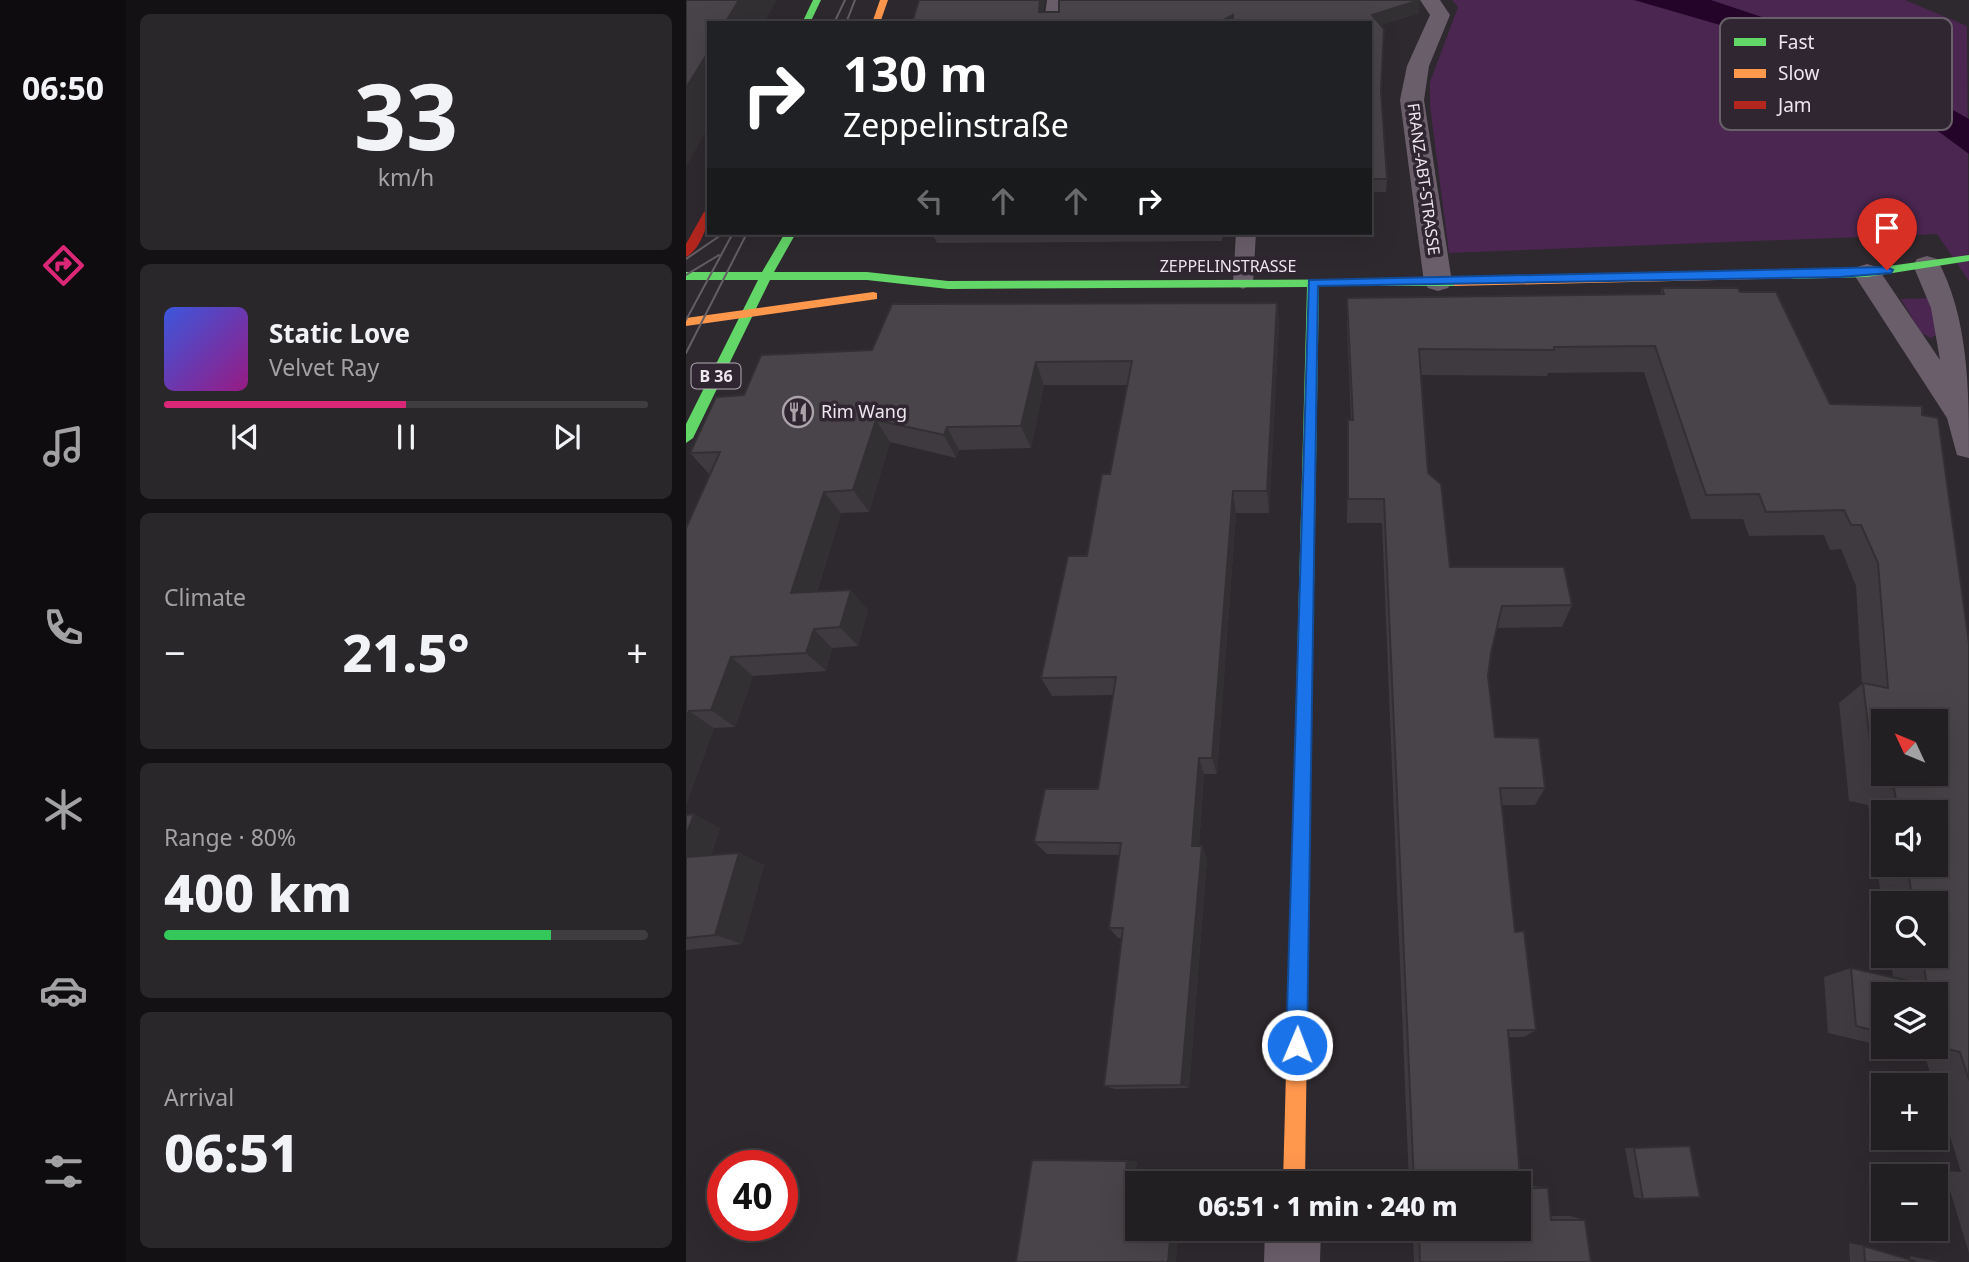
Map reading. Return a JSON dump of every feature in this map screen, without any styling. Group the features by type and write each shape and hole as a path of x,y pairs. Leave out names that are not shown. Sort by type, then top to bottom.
{"street":[{"path":"807,21 817,0"},
{"path":"877,21 884,0"},
{"name":"FRANZ-ABT-STRASSE","path":"1430,0 1440,15 1418,65 1412,100 1437,282"},
{"path":"686,254 707,216"},
{"name":"B 36","path":"686,438 745,314 789,235"},
{"name":"ZEPPELINSTRASSE","path":"686,276 867,276 948,285 1437,282 1867,273 1969,258"},
{"path":"1927,265 1940,286 1953,339 1965,430"},
{"path":"1867,273 1965,430"},
{"path":"1294,1171 1313,283"},
{"name":"ZEPPELINSTRASSE","path":"686,322 948,285"},
{"path":"1292,1262 1293,1241"}],"lane":[{"path":"1052,21 1054,0"},
{"path":"1243,283 1246,235"}],"shaded area":[{"path":"1452,0 1905,0 1948,18 1720,18 1720,130 1952,130 1952,20 1967,26 1969,281 1937,234 1449,253 1430,106 1430,82 1458,7"},
{"path":"1634,0 1711,0 1764,18 1720,18 1720,25"},
{"path":"1952,110 1969,119 1969,154 1937,130 1952,130"},
{"path":"1931,298 1937,335 1931,338 1921,333 1901,299"}],"building":[{"path":"686,0 739,0 726,21 707,21 707,54 686,88"},
{"path":"919,0 1040,0 1039,12 1059,12 1059,0 1420,0 1372,15 1384,29 1381,90 1387,179 1372,179 1372,21 1233,21 1233,15 1222,21 913,21"},
{"path":"1662,288 1738,288 1740,292 1776,292 1830,404 1922,406 1922,415 1938,418 1969,643 1969,1080 1960,1052 1948,1049 1948,982 1926,982 1924,968 1948,968 1948,891 1911,891 1909,877 1948,877 1948,800 1896,800 1894,788 1884,786 1948,786 1948,709 1871,709 1871,750 1863,683 1888,688 1878,563 1861,525 1851,525 1844,510 1766,512 1759,494 1706,495 1655,346 1554,347 1554,350 1419,349 1428,473 1441,484 1450,567 1564,567 1572,605 1502,606 1488,676 1495,737 1539,738 1545,788 1500,788 1515,932 1524,931 1536,1030 1508,1030 1520,1171 1413,1171 1384,499 1348,499 1348,420 1353,420 1347,298 1664,294"},
{"path":"1277,303 1267,491 1233,491 1212,758 1199,758 1192,846 1202,846 1181,1085 1104,1086 1123,928 1109,928 1121,843 1034,842 1045,789 1098,789 1116,677 1041,678 1068,556 1087,556 1102,474 1110,474 1132,361 1036,362 1021,426 947,427 944,435 876,420 853,490 824,492 791,593 851,590 840,627 814,629 806,653 731,657 711,710 689,711 686,719 686,528 720,452 690,453 716,397 744,395 761,355 872,350 892,304"},
{"path":"694,814 686,836 686,815"},
{"path":"739,853 715,935 686,938 686,857"},
{"path":"1851,968 1914,982 1871,982 1871,1030 1856,1026"},
{"path":"1690,1146 1700,1197 1643,1199 1634,1148"},
{"path":"1032,1160 1127,1161 1125,1241 1170,1241 1168,1262 1016,1262"},
{"path":"1531,1188 1548,1188 1551,1220 1585,1220 1591,1262 1420,1262 1419,1241 1531,1241"},
{"path":"1864,1246 1917,1262 1865,1262"}],"tram line":[{"path":"835,21 845,0"},
{"path":"847,21 855,0"},
{"path":"686,259 721,235"},
{"path":"686,320 732,235"},
{"path":"686,353 746,235"},
{"path":"686,275 719,255"}],"traffic: fast":[{"path":"807,21 817,0"},
{"path":"686,438 745,314 789,235"},
{"path":"1793,275 1867,273 1969,258"},
{"path":"686,276 867,276 948,285 1455,282"},
{"path":"1300,888 1313,283"}],"traffic: slow":[{"path":"877,21 884,0"},
{"path":"1455,282 1793,275"},
{"path":"686,322 873,296"},
{"path":"1294,1171 1300,888"}],"traffic: jam":[{"path":"686,254 707,216"}],"place":[{"name":"Rim Wang","path":"798,412"}],"route":[{"path":"1297,1045 1313,283 1840,274 1887,270"}]}
